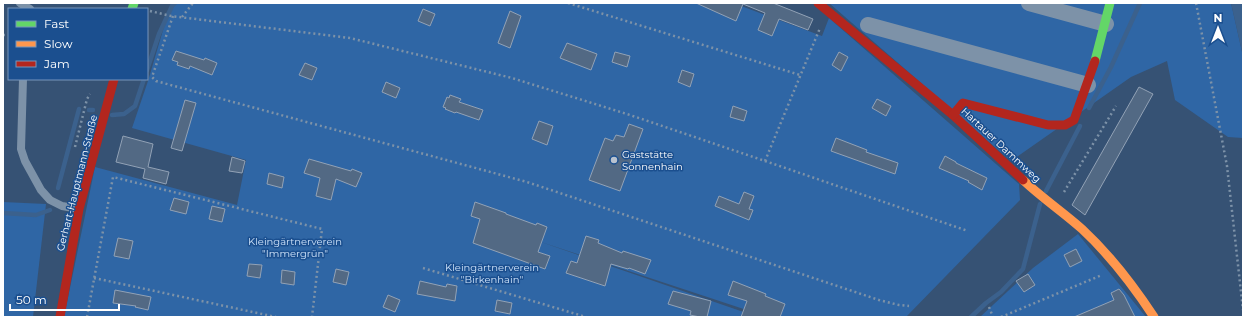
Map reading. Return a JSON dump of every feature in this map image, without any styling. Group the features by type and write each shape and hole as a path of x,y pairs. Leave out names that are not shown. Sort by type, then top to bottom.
{"street":[{"name":"Hartauer Dammweg","path":"818,3 953,115 1038,194 1082,230 1112,260 1138,291 1154,317"},
{"path":"1029,3 1106,24"},
{"path":"953,115 963,103 1048,125 1065,125 1074,120 1088,85 1106,24 1110,3"},
{"path":"868,24 1088,85"},
{"name":"Gerhart-Hauptmann-Straße","path":"60,317 79,209 114,80"}],"lane":[{"path":"23,80 21,149 25,161 41,190 50,200 62,206 79,209"}],"path":[{"path":"182,17 193,3"},
{"path":"568,3 800,75"},
{"path":"1196,3 1227,166 1243,310"},
{"path":"148,10 172,16 350,38 512,78 630,115 968,231"},
{"path":"764,161 816,35 828,11"},
{"path":"172,16 152,77 156,82 527,182 879,300 909,306"},
{"path":"1051,204 1116,106"},
{"path":"87,317 113,177 322,230 312,317"},
{"path":"423,268 586,317"},
{"path":"1001,317 1104,274"},
{"path":"94,278 276,317"},
{"path":"989,307 993,317"}],"green space":[{"path":"171,3 733,3 822,36 829,18 1019,184 1020,200 906,317 768,317 538,241 758,317 64,317 95,167 237,205 246,160 132,128 148,81"},
{"path":"829,3 1231,3 1243,56 1243,138 1228,137 1175,100 1167,61 1131,77 1011,161"},
{"path":"3,202 46,204 33,317 3,317"},
{"path":"1078,234 1146,317 980,317 1033,268"}],"shaded area":[{"path":"1231,3 1243,3 1243,56"}],"building":[{"path":"696,3 773,3 813,19 808,30 779,19 772,36 758,30 765,13 743,4 736,21"},
{"path":"423,9 435,14 430,26 418,21"},
{"path":"510,11 521,16 510,48 498,43"},
{"path":"567,43 597,54 591,70 560,58"},
{"path":"176,51 204,60 205,58 217,63 212,75 190,66 189,69 177,65 178,62 172,60"},
{"path":"615,52 630,56 627,67 612,62"},
{"path":"839,52 848,57 841,71 832,65"},
{"path":"305,63 317,68 312,80 299,75"},
{"path":"682,70 694,74 690,87 678,82"},
{"path":"386,82 400,88 396,98 382,92"},
{"path":"1139,87 1153,94 1085,215 1072,205"},
{"path":"450,95 461,99 459,102 483,110 479,120 445,109 446,108 443,107 447,97 449,98"},
{"path":"877,99 891,106 886,116 872,108"},
{"path":"185,100 196,103 182,151 171,148"},
{"path":"733,106 747,111 744,121 730,117"},
{"path":"539,121 553,126 547,145 532,139"},
{"name":"Gaststätte Sonnenhain","path":"629,124 643,129 620,191 589,180 605,138 613,141 616,135 624,137"},
{"path":"123,136 153,144 148,167 169,172 166,184 143,178 145,169 116,162"},
{"path":"836,138 867,150 866,152 898,163 895,174 831,151"},
{"path":"945,156 987,178 982,190 968,182 969,181 939,168"},
{"path":"232,157 245,161 242,173 229,171"},
{"path":"309,159 351,171 352,169 362,173 356,187 336,179 331,200 316,196 320,178 304,173"},
{"path":"269,173 284,177 282,188 267,184"},
{"path":"744,192 754,196 749,209 753,210 749,220 715,206 719,196 739,204"},
{"path":"174,198 189,202 186,214 170,210"},
{"path":"475,202 536,225 537,223 547,227 538,252 550,256 545,269 473,243 480,219 471,216"},
{"path":"212,206 225,209 222,222 209,219"},
{"path":"586,236 599,240 598,243 622,253 623,251 651,260 645,274 629,268 611,264 605,286 566,273 571,261 577,263"},
{"path":"118,238 133,241 129,259 114,256"},
{"path":"1076,249 1082,261 1070,267 1064,255"},
{"path":"249,264 262,265 260,278 247,276"},
{"path":"336,269 349,272 346,285 333,282"},
{"path":"282,270 295,272 294,285 281,283"},
{"path":"1028,274 1035,285 1024,292 1016,281"},
{"path":"420,281 446,287 447,284 457,286 455,301 417,294"},
{"path":"733,281 766,294 765,296 785,304 780,317 741,317 747,301 728,295"},
{"path":"1119,289 1124,295 1135,317 1074,317 1114,300 1111,293"},
{"path":"115,290 151,297 148,310 135,307 136,306 113,303"},
{"path":"673,291 711,301 707,317 690,315 691,311 668,304"},
{"path":"388,295 400,300 395,312 383,307"},
{"path":"497,300 512,303 510,314 495,311"}],"waterway":[{"path":"148,67 159,34 172,6 175,3"},
{"path":"1089,108 1111,67 1140,3"},
{"path":"112,115 124,114 135,106 144,80"},
{"path":"58,188 79,109"},
{"path":"1046,191 1080,126"},
{"path":"971,317 1001,292 1023,269 1040,204"},
{"path":"3,213 36,215 50,210"}],"traffic: fast":[{"path":"132,8 134,3"},
{"path":"1095,61 1110,3"}],"traffic: slow":[{"path":"1023,180 1082,229 1102,249 1138,293 1154,317"}],"traffic: jam":[{"path":"818,3 953,115 1023,180"},
{"path":"953,115 963,103 1048,125 1065,125 1074,120 1095,61"},
{"path":"60,317 79,209 114,80"}],"place":[{"name":"Gaststätte Sonnenhain","path":"614,160"}],"park label":[{"name":"Kleingärtnerverein \"Immergrün\"","path":"295,246"},
{"name":"Kleingärtnerverein \"Birkenhain\"","path":"492,272"}]}
